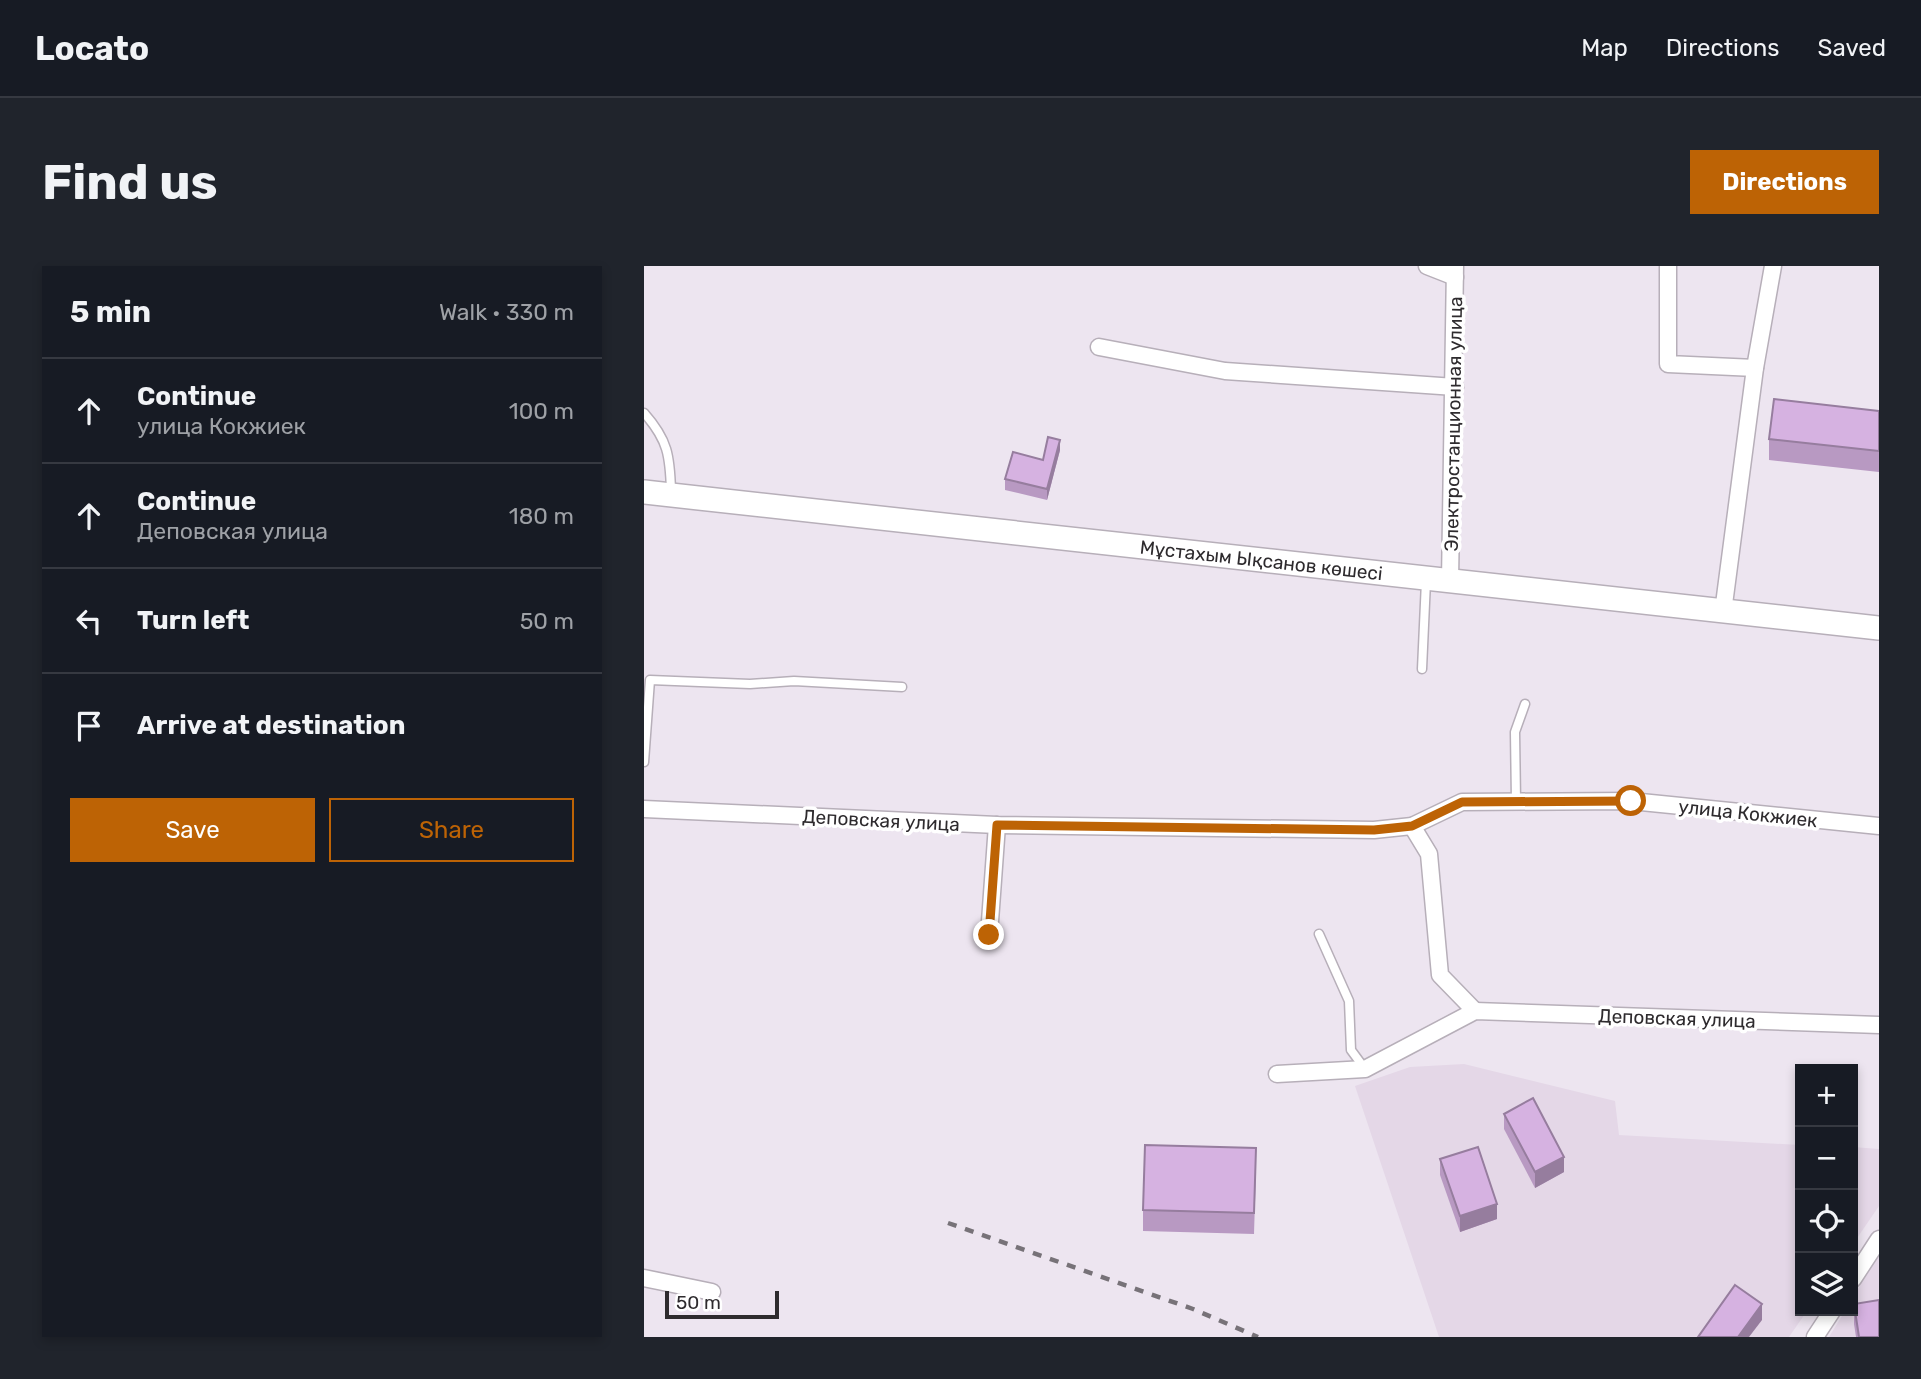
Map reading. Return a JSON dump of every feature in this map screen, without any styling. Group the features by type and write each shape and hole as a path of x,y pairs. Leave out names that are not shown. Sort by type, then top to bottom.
{"main road":[{"name":"Мұстахым Ықсанов көшесі","path":"644,492 1879,628"}],"street":[{"path":"1427,266 1455,272"},
{"path":"1668,266 1668,364 1755,368"},
{"path":"1723,612 1755,368 1773,266"},
{"name":"Электростанционная улица","path":"1450,581 1455,272"},
{"path":"1099,347 1225,371 1455,387"},
{"name":"улица Кокжиек","path":"1412,826 1462,802 1516,801 1631,801 1879,826"},
{"name":"Деповская улица","path":"644,809 997,825 1374,830 1412,826"},
{"path":"989,935 997,825"},
{"path":"1277,1073 1365,1069 1475,1011 1440,975 1429,854 1412,826"},
{"name":"Деповская улица","path":"1475,1011 1879,1025"},
{"path":"1858,1271 1879,1239"},
{"path":"644,1278 712,1292"},
{"path":"1815,1337 1829,1316"}],"lane":[{"path":"644,413 659,430 670,456 671,494"},
{"path":"1422,669 1426,580"},
{"path":"644,762 650,680 750,684 794,681 902,687"},
{"path":"1516,801 1515,732 1525,704"},
{"path":"1319,933 1349,1001 1352,1050 1365,1069"}],"shaded area":[{"path":"1464,1064 1615,1101 1619,1135 1795,1145 1795,1316 1804,1316 1789,1337 1439,1337 1355,1086 1410,1067"},
{"path":"1858,1147 1879,1149 1879,1206 1858,1237"},
{"path":"1879,1254 1879,1337 1829,1337 1842,1316 1858,1316 1858,1289"}],"building":[{"path":"1774,399 1879,411 1879,451 1769,439"},
{"path":"1048,437 1060,440 1047,489 1005,479 1013,452 1043,460"},
{"path":"1533,1098 1564,1157 1535,1172 1504,1114"},
{"path":"1145,1145 1256,1148 1254,1213 1143,1210"},
{"path":"1478,1147 1497,1204 1460,1216 1440,1159"},
{"path":"1735,1285 1762,1304 1738,1337 1698,1337"},
{"path":"1879,1300 1879,1337 1859,1337 1856,1316 1858,1316 1858,1303"}],"railway":[{"path":"948,1223 1193,1309 1258,1337"}],"route":[{"path":"989,935 997,825 1374,830 1412,826 1462,802 1631,801"}]}
